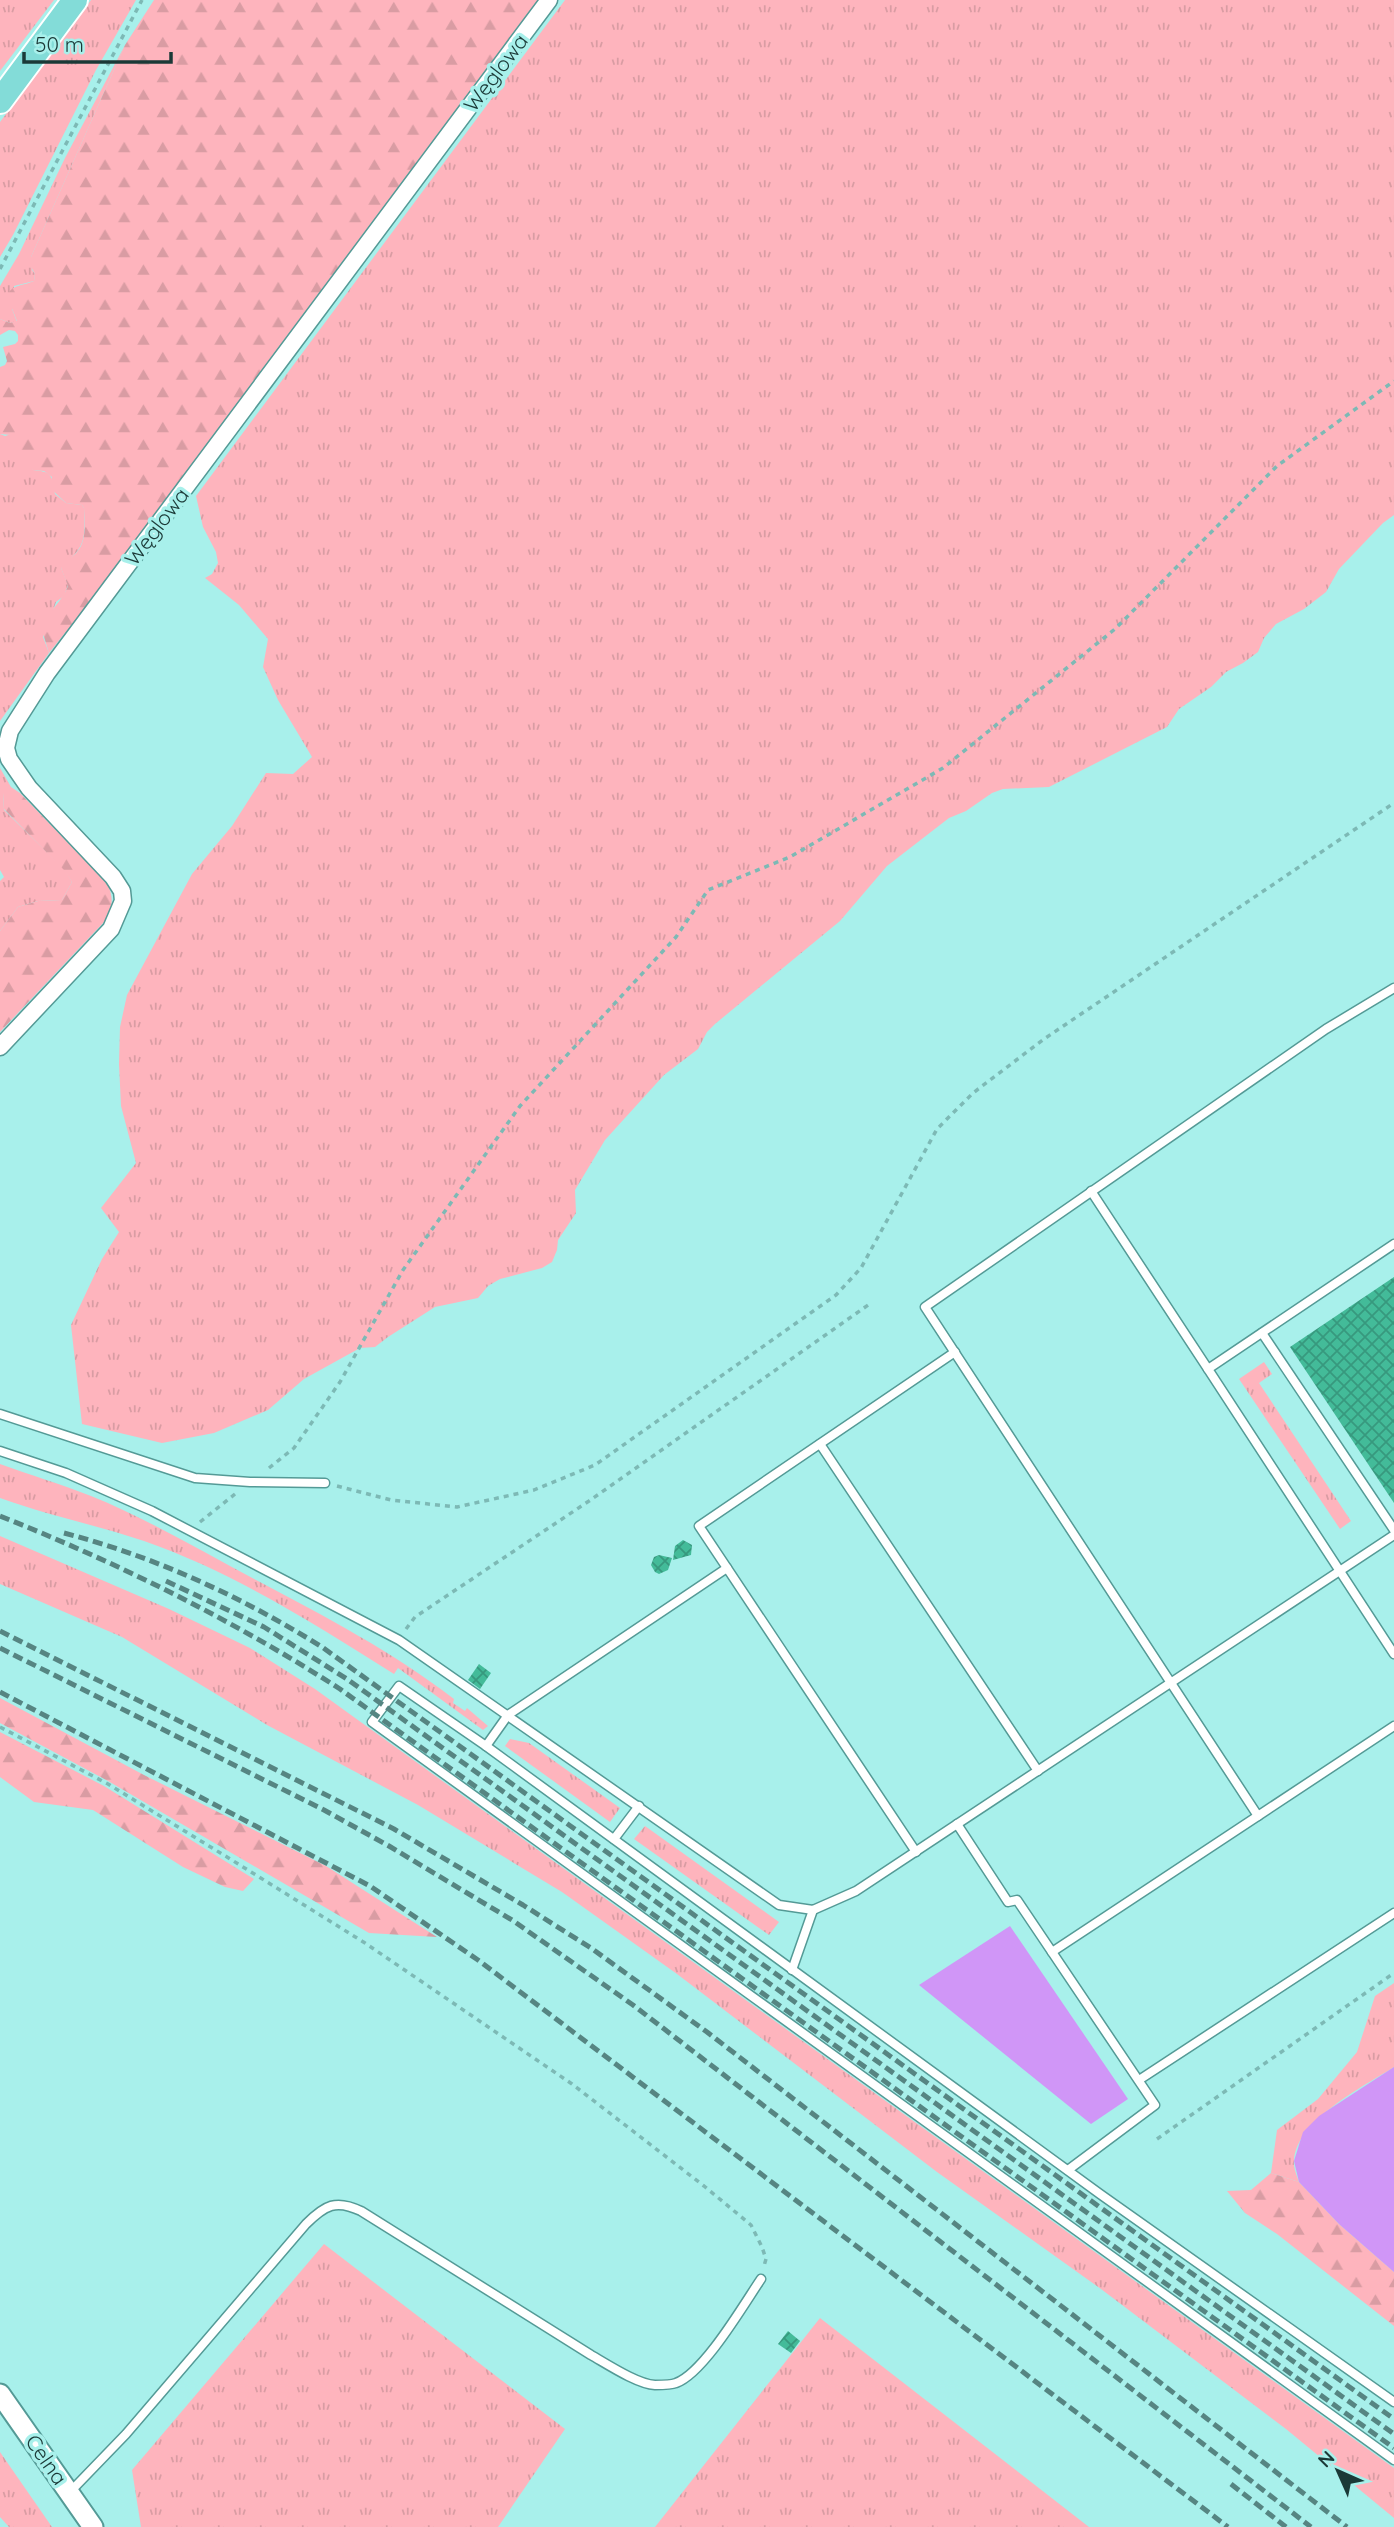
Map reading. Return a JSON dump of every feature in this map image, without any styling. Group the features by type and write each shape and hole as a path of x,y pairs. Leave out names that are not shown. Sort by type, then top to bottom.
{"main road":[{"path":"0,101 75,0"}],"street":[{"name":"Węglowa","path":"0,1047 111,929 123,901 122,891 113,877 16,771 6,748 10,730 47,673 549,0"},
{"name":"Celna","path":"0,2393 93,2527"}],"lane":[{"path":"1258,1816 925,1307 1326,1029 1394,988"},
{"path":"1091,1191 1394,1654"},
{"path":"1208,1369 1394,1244"},
{"path":"0,1451 66,1473 190,1530 399,1640 779,1905 813,1910 856,1891 1394,1533 1262,1333"},
{"path":"916,1852 699,1526 955,1352"},
{"path":"0,1414 195,1478 325,1483"},
{"path":"820,1444 1038,1771"},
{"path":"486,1746 508,1715 727,1568"},
{"path":"1394,2402 1068,2170 486,1746 399,1686 373,1722 1394,2460"},
{"path":"1052,1952 1394,1727"},
{"path":"614,1839 639,1806"},
{"path":"957,1824 1008,1902 1017,1900 1155,2105 1068,2170"},
{"path":"792,1970 813,1910"},
{"path":"1139,2080 1394,1913"},
{"path":"69,2493 125,2434 306,2224 316,2214 335,2204 343,2203 361,2211 591,2355 652,2385 676,2383 694,2371 720,2340 761,2279"}],"path":[{"path":"0,269 142,0"},
{"path":"190,1530 294,1448 340,1382 403,1270 520,1106 676,937 708,890 790,857 943,768 1115,629 1277,466 1394,380"},
{"path":"325,1483 391,1500 457,1507 534,1490 595,1465 836,1295 861,1268 937,1129 973,1093 1044,1039 1394,803"},
{"path":"399,1640 415,1617 589,1501 871,1303"},
{"path":"0,1727 107,1784 365,1943 572,2084 751,2225 766,2259 761,2279"},
{"path":"1157,2139 1394,1973"}],"green space":[{"path":"0,0 54,0 0,71"},
{"path":"91,0 136,0 96,70 0,257 0,122"},
{"path":"154,0 542,0 108,579 49,653 41,627 68,586 61,568 63,562 81,546 84,508 82,505 66,503 49,487 52,477 44,471 33,470 16,455 23,432 0,434 0,367 7,361 3,347 15,344 18,335 9,330 0,335 0,319 10,323 17,321 7,296 15,287 34,281 31,257 125,45"},
{"path":"565,0 1394,0 1394,515 1339,569 1326,592 1304,609 1276,624 1264,638 1258,652 1226,672 1211,687 1179,709 1167,727 1049,787 1003,789 992,793 966,811 949,818 887,866 840,921 715,1024 707,1032 698,1049 664,1075 605,1140 575,1190 576,1213 558,1240 552,1262 542,1268 500,1279 488,1286 478,1298 435,1307 375,1347 360,1348 304,1379 268,1410 214,1433 162,1443 82,1424 71,1325 102,1259 119,1232 101,1208 136,1163 121,1106 120,1027 127,995 192,874 232,826 266,773 293,774 312,757 278,700 263,667 268,639 239,605 205,578 212,574 218,563 216,552 203,527 196,496"},
{"path":"125,45 31,257 34,281 14,286 12,309 17,322 10,323 0,319 0,286 19,254 65,158"},
{"path":"24,432 23,437 33,470 45,472 50,476 55,494 66,503 82,505 84,508 84,535 80,548 61,568 68,585 64,596 56,602 43,637 49,653 0,721 0,434 5,436"},
{"path":"0,768 11,787 20,793 3,793 4,810 65,870 72,882 62,900 38,901 18,907 0,931 0,881 4,877 0,870"},
{"path":"3,793 20,793 107,883 112,902 105,921 0,1032 0,931 18,907 38,901 62,900 72,882 64,870 4,809"},
{"path":"1264,1362 1272,1374 1259,1383 1351,1521 1340,1529 1239,1379"},
{"path":"0,1464 91,1496 175,1536 383,1651 431,1682 454,1699 453,1703 465,1711 467,1708 488,1726 483,1730 398,1668 394,1674 304,1618 210,1568 144,1541 0,1498"},
{"path":"0,1536 169,1609 250,1648 315,1689 1394,2468 1394,2518 1286,2429 1101,2289 937,2172 677,1974 562,1892 418,1805 267,1725 122,1637 0,1584"},
{"path":"0,1698 144,1775 326,1866 437,1937 369,1933 108,1781 0,1723"},
{"path":"0,1732 104,1786 254,1879 243,1891 225,1887 183,1867 93,1810 34,1802 0,1777"},
{"path":"510,1739 529,1743 620,1808 610,1822 505,1746"},
{"path":"645,1826 779,1922 769,1935 634,1839"},
{"path":"1394,1983 1394,2067 1333,2106 1306,2132 1294,2161 1299,2182 1271,2173 1277,2130 1318,2099 1357,2052 1375,1996"},
{"path":"1271,2173 1299,2182 1339,2224 1394,2272 1394,2326 1277,2234 1245,2213 1227,2191 1251,2190"},
{"path":"324,2244 565,2429 498,2527 141,2527 132,2470"},
{"path":"820,2318 1089,2527 655,2527"},
{"path":"0,2452 52,2527 9,2527 0,2517"}],"shaded area":[{"path":"1010,1926 1128,2099 1091,2124 919,1985"},
{"path":"1394,2067 1394,2272 1339,2224 1299,2182 1294,2161 1303,2132 1319,2116"}],"building":[{"path":"1394,1277 1394,1503 1290,1347"},
{"path":"683,1540 692,1545 691,1555 673,1560 675,1546"},
{"path":"659,1555 672,1558 668,1570 659,1574 651,1565 654,1557"},
{"path":"479,1664 491,1673 480,1689 468,1680"},
{"path":"788,2331 800,2341 791,2353 778,2344"}],"railway":[{"path":"0,1516 88,1553 174,1594 258,1639 340,1689 1394,2448"},
{"path":"64,1533 132,1554 198,1580 261,1611 322,1647 1394,2419"},
{"path":"166,1581 264,1627 347,1679 1394,2434"},
{"path":"0,1631 394,1829 591,1948 707,2032 1347,2527"},
{"path":"0,1648 324,1810 512,1920 633,2005 1311,2527"},
{"path":"0,1692 370,1886 478,1960 1228,2527"},
{"path":"1231,2484 1286,2527"}]}
